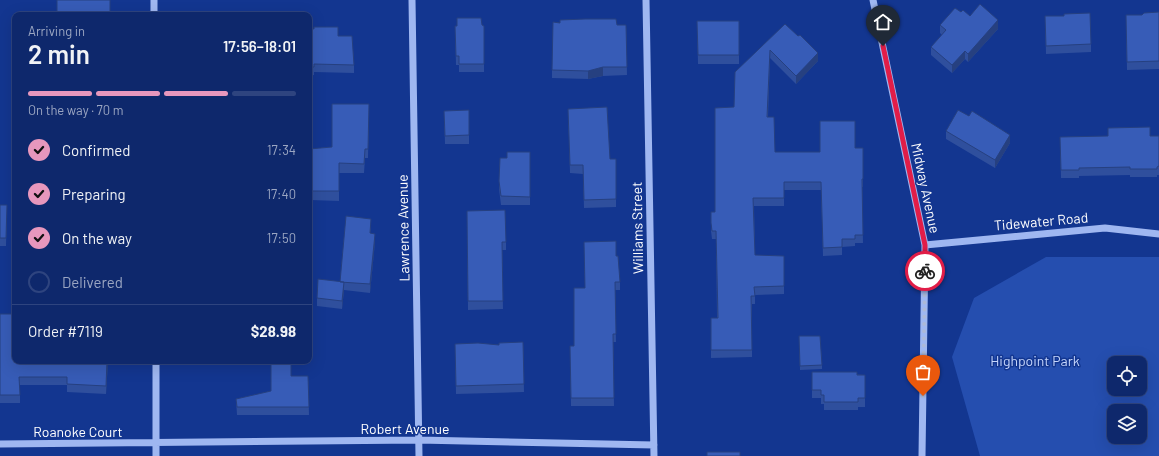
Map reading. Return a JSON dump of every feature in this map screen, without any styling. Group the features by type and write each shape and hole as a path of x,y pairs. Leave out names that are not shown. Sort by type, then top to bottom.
{"street":[{"path":"154,0 154,12"},
{"name":"Lawrence Avenue","path":"412,0 419,456"},
{"name":"Williams Street","path":"646,0 654,456"},
{"name":"Midway Avenue","path":"873,0 925,245 922,456"},
{"name":"Tidewater Road","path":"925,245 1104,228 1159,234"},
{"path":"156,364 156,456"},
{"name":"Robert Avenue","path":"157,443 419,440 654,445"},
{"name":"Roanoke Court","path":"0,444 157,443"}],"green space":[{"name":"Highpoint Park","path":"1046,257 1159,257 1159,456 980,456 952,357 974,298"}],"building":[{"path":"57,0 110,0 110,12 57,12"},
{"path":"980,4 998,20 968,54 965,51 952,65 931,47 946,30 940,25 955,8 961,12 963,10 970,16"},
{"path":"1159,12 1159,61 1127,62 1126,15 1142,15 1144,13"},
{"path":"1090,13 1091,44 1046,46 1045,16 1064,16 1064,14"},
{"path":"457,18 481,18 482,25 484,26 484,64 459,64 459,56 456,56 455,26 457,26"},
{"path":"616,19 617,25 626,25 627,67 603,67 588,71 552,70 553,22 560,23 560,20"},
{"path":"697,21 739,21 739,55 698,55"},
{"path":"785,24 798,36 800,35 818,53 796,76 770,50 767,117 774,117 775,152 820,152 820,121 855,121 855,148 863,148 863,235 855,235 855,239 842,239 842,247 823,248 821,182 784,182 784,198 753,198 755,255 784,256 784,286 754,287 755,296 751,296 752,350 711,350 711,318 718,318 716,231 712,231 711,223 711,212 715,212 715,108 734,107 735,72"},
{"path":"314,27 338,27 338,36 352,36 354,65 314,64 314,67 312,67 312,29 314,29"},
{"path":"332,104 369,104 368,149 365,149 364,164 339,163 339,191 312,191 312,149 332,147"},
{"path":"607,107 610,159 616,159 616,199 584,200 583,165 570,165 568,109"},
{"path":"469,110 469,135 445,136 444,111"},
{"path":"958,110 969,116 972,111 1010,135 995,160 946,131"},
{"path":"1150,127 1150,136 1159,136 1159,166 1157,169 1130,169 1130,167 1079,168 1079,170 1061,170 1060,137 1108,136 1108,128"},
{"path":"507,152 530,152 530,197 501,196 499,181 500,158 507,158"},
{"path":"0,205 7,205 6,238 0,238"},
{"path":"505,210 506,242 502,242 503,301 468,301 467,211"},
{"path":"346,216 371,219 370,233 375,234 370,284 340,282"},
{"path":"616,241 616,256 618,256 620,282 615,282 616,334 613,334 614,398 571,398 570,346 574,346 574,288 585,288 584,242"},
{"path":"318,279 344,282 342,301 317,298"},
{"path":"0,314 12,314 12,364 107,364 106,386 67,384 67,377 19,377 20,395 0,395"},
{"path":"799,336 820,336 822,365 800,366"},
{"path":"523,342 524,384 456,386 455,344 478,343 499,345 499,343"},
{"path":"271,364 291,364 291,376 308,376 309,407 237,407 236,399 271,391"},
{"path":"812,372 857,372 857,375 865,375 865,398 858,398 858,402 824,402 824,395 821,395 821,390 812,390"},
{"path":"707,452 740,452 740,456 707,456"}],"way so far":[{"path":"923,396 925,271"}],"route":[{"path":"883,46 925,245 925,271"}]}
